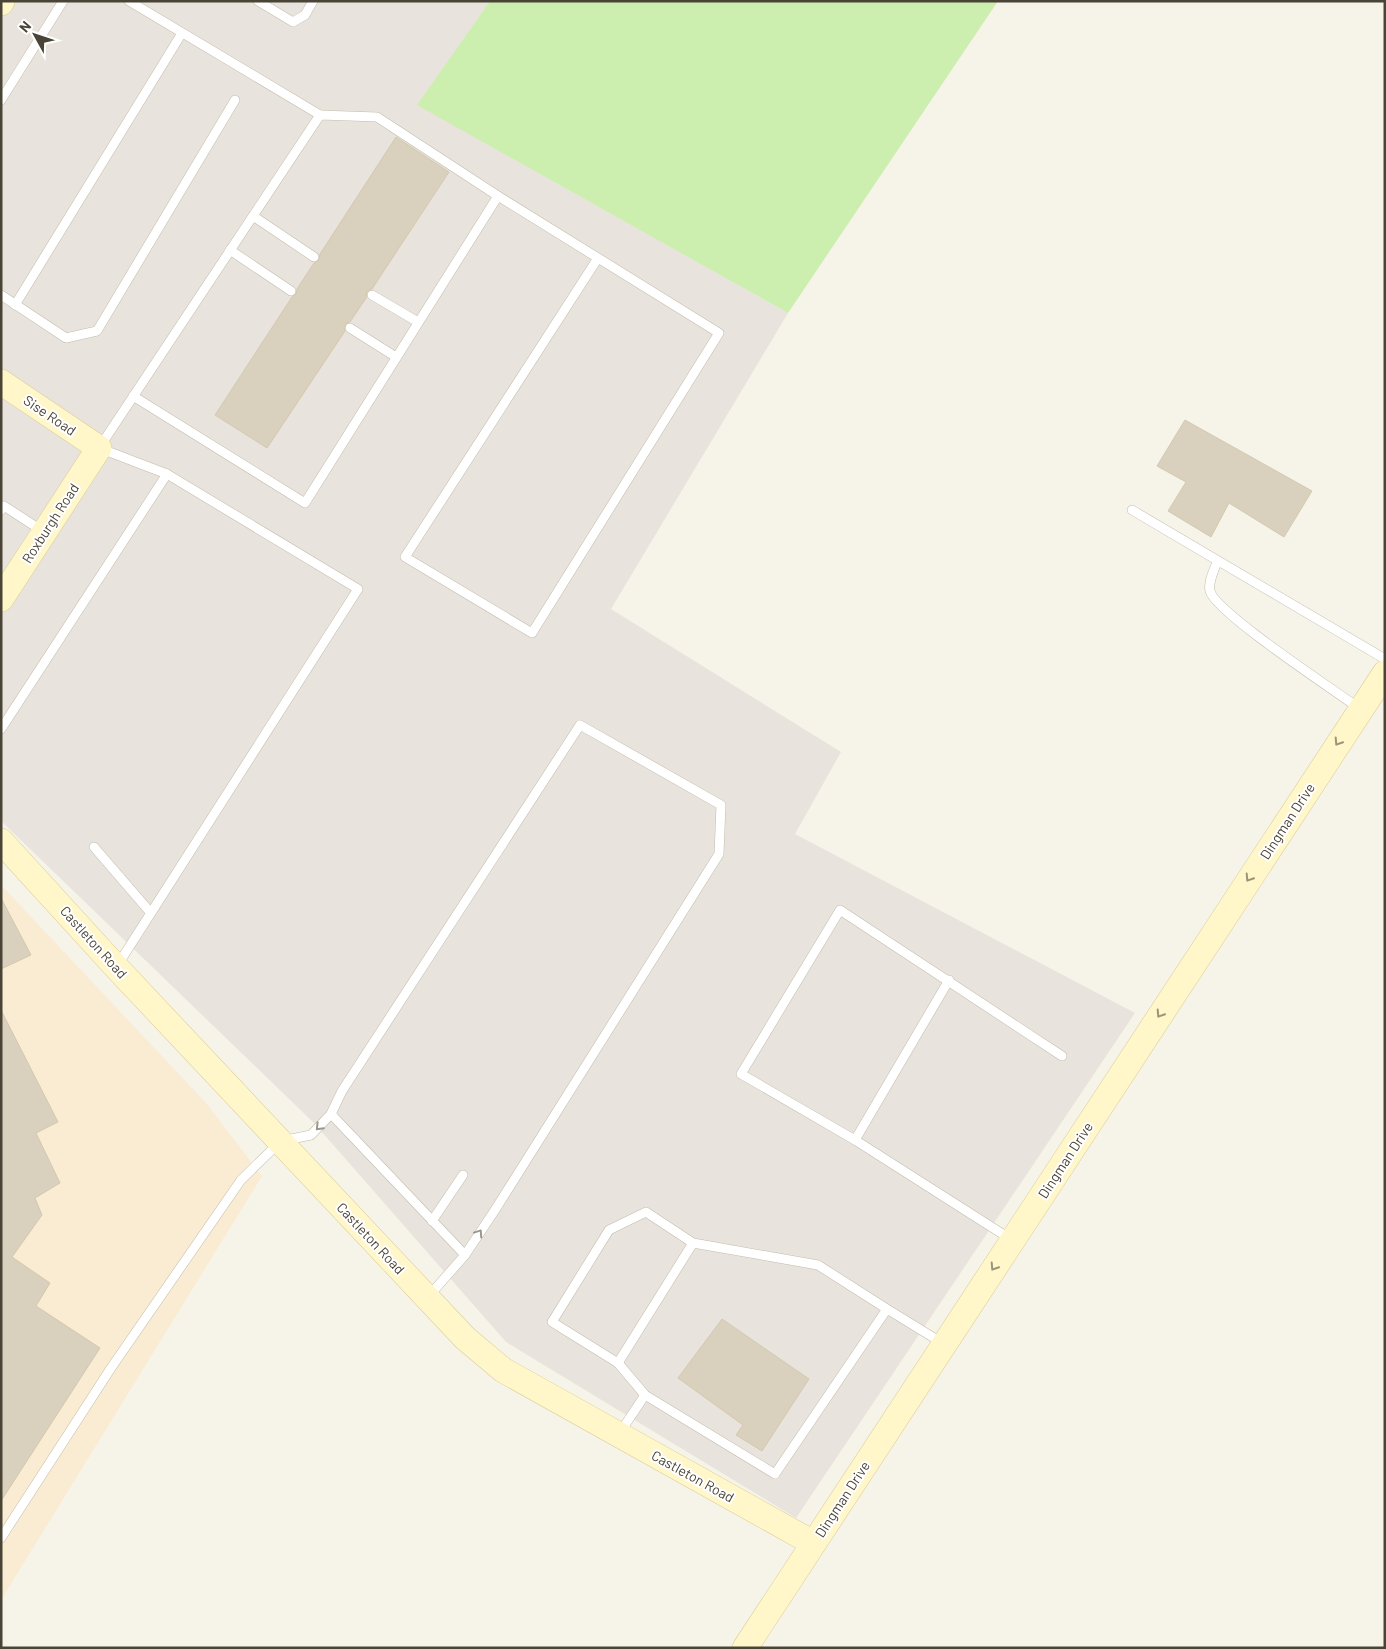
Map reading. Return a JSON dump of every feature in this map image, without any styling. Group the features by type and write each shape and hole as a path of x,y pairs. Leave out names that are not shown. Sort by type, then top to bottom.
{"street":[{"name":"Sise Road","path":"1,382 99,448"},
{"name":"Roxburgh Road","path":"1,599 99,448"},
{"name":"Dingman Drive","path":"745,1648 1385,673"},
{"name":"Castleton Road","path":"1,841 116,967 465,1338 503,1370 813,1543"}],"lane":[{"path":"1,100 63,1"},
{"path":"129,1 320,114 377,117 498,196 598,258 719,334 532,634 405,557 598,258"},
{"path":"258,1 292,22 305,15 313,1"},
{"path":"15,304 182,32"},
{"path":"1,295 66,338 97,331 235,100"},
{"path":"116,967 358,589 167,474 99,448 320,114"},
{"path":"133,396 304,503 498,196"},
{"path":"253,216 314,256"},
{"path":"230,250 291,291"},
{"path":"372,295 418,322"},
{"path":"350,328 396,357"},
{"path":"1,729 167,474"},
{"path":"1,510 4,506 44,532"},
{"path":"1132,510 1217,562 1385,659"},
{"path":"1217,562 1210,581 1210,590 1220,605 1283,655 1360,709"},
{"path":"1,1538 110,1368 241,1180 281,1141 311,1135 331,1114 342,1091 580,725 721,805 719,854 495,1210 465,1255 427,1298"},
{"path":"94,847 150,912"},
{"path":"1012,1240 855,1140 741,1074 840,910 1062,1056"},
{"path":"855,1140 949,980"},
{"path":"331,1114 465,1255"},
{"path":"432,1221 462,1175"},
{"path":"887,1309 775,1474 645,1395 618,1362 552,1322 609,1230 646,1212 692,1243 818,1265 944,1344"},
{"path":"618,1362 692,1243"},
{"path":"619,1434 645,1395"}],"shaded area":[{"path":"1,1 490,1 418,105 788,313 611,609 841,752 795,834 1135,1013 796,1518 506,1342 314,1123 1,821"},
{"path":"1,885 207,1104 262,1176 1,1600"}],"green space":[{"path":"490,1 998,1 788,313 417,105"}],"building":[{"path":"396,137 449,172 372,289 367,291 366,298 350,322 345,324 345,331 267,448 215,415 292,297 296,294 297,289 314,263 319,260 320,254"},
{"path":"1185,420 1312,491 1284,537 1229,503 1211,537 1168,511 1186,482 1157,466"},
{"path":"1,898 31,955 1,969"},
{"path":"1,1010 58,1122 36,1133 60,1183 35,1198 42,1215 12,1257 50,1283 36,1306 100,1348 1,1501"},
{"path":"722,1319 809,1379 762,1451 736,1435 743,1425 678,1378"}]}
